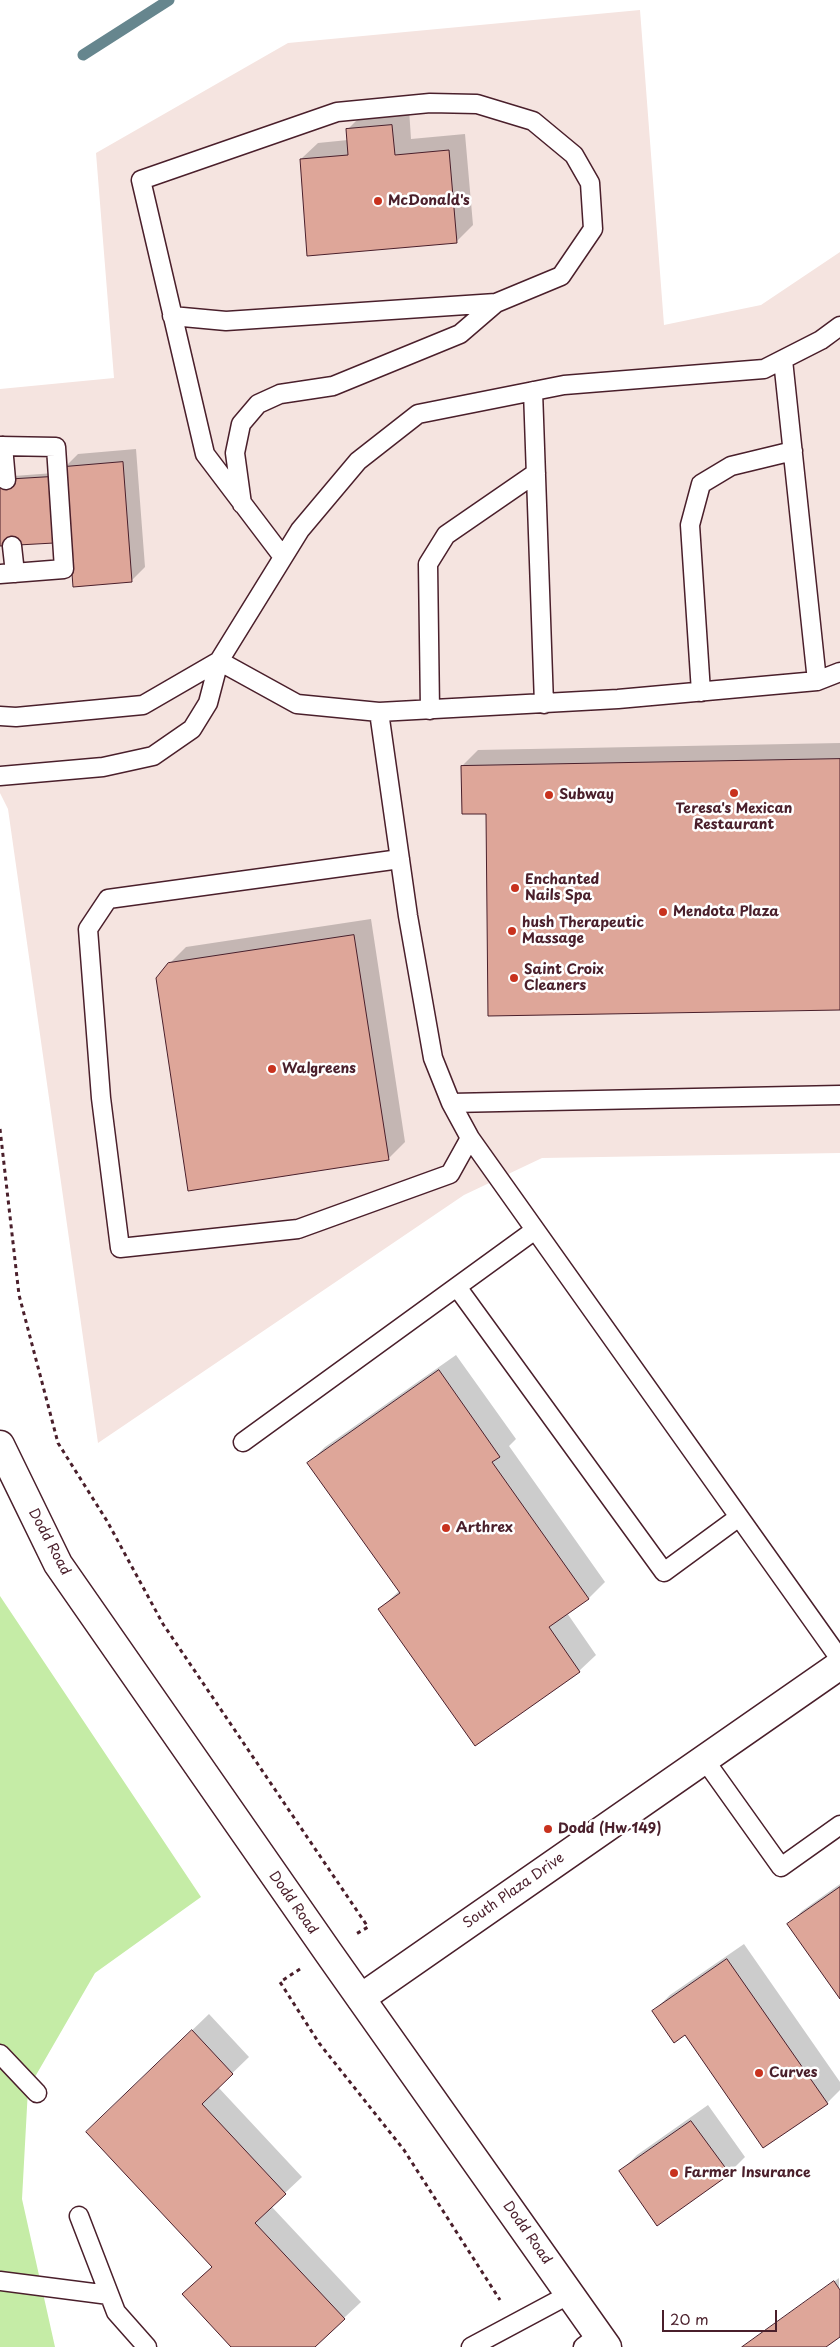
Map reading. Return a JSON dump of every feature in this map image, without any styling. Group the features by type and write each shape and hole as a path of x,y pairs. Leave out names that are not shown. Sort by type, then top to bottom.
{"main road":[{"name":"Dodd Road","path":"0,1445 58,1564 360,1998 570,2294 596,2343"},
{"name":"South Plaza Drive","path":"360,1998 839,1665"}],"lane":[{"path":"242,504 236,453 241,424 258,404 280,394 333,386 460,334 496,303 561,276 593,229 590,183 574,155 533,121 477,104 430,103 338,112 141,180 205,454 242,504 283,557"},
{"path":"172,316 226,321 496,303"},
{"path":"0,776 103,767 153,756 192,729 208,704 219,661 300,530 358,462 418,414 564,385 764,369 821,340 840,326"},
{"path":"783,360 817,681"},
{"path":"533,391 544,704"},
{"path":"6,480 2,446 56,446 64,569 7,573 12,546"},
{"path":"701,692 690,525 701,484 731,466 793,451"},
{"path":"430,710 428,564 446,535 536,473"},
{"path":"219,661 297,704 379,712 544,704 701,692 817,681 840,672"},
{"path":"0,716 16,717 143,705 219,661"},
{"path":"379,712 400,859 433,1058 450,1103 470,1138 740,1517 839,1665"},
{"path":"400,859 108,899 88,929 101,1098 120,1248 298,1229 450,1174 470,1138"},
{"path":"450,1103 840,1095"},
{"path":"243,1442 535,1230"},
{"path":"457,1287 664,1572 740,1517"},
{"path":"704,1759 781,1867 840,1826"},
{"path":"0,2054 37,2093"},
{"path":"78,2216 116,2312 147,2347"},
{"path":"0,2281 109,2294"},
{"path":"471,2347 570,2294"}],"path":[{"path":"0,1129 19,1295 58,1443 107,1521 163,1624 368,1927"},
{"path":"280,1982 319,2043 404,2150 515,2324"}],"shaded area":[{"path":"640,10 664,325 761,305 840,252 840,1153 542,1158 464,1195 98,1443 8,809 0,793 0,389 114,378 96,153 288,43"}],"green space":[{"path":"0,1596 201,1897 95,1973 28,2089 22,2199 55,2347 0,2347"}],"building":[{"name":"McDonald's","path":"392,125 395,155 449,150 457,243 307,256 300,159 348,155 346,129"},
{"path":"123,462 132,582 73,587 64,467"},
{"path":"50,477 54,543 0,546 0,480"},
{"name":"Mendota Plaza","path":"840,759 840,1010 488,1016 486,814 462,814 461,766"},
{"name":"Walgreens","path":"354,935 389,1160 188,1191 156,978 168,963"},
{"name":"Arthrex","path":"439,1370 500,1457 492,1462 589,1599 549,1627 580,1672 475,1746 378,1609 400,1593 307,1463"},
{"path":"840,1887 840,1999 787,1924"},
{"name":"Curves","path":"727,1959 828,2104 763,2148 685,2035 674,2043 652,2011"},
{"path":"192,2030 233,2074 202,2104 286,2194 255,2223 345,2319 315,2347 231,2347 182,2294 212,2267 86,2132"},
{"name":"Farmer Insurance","path":"691,2121 730,2174 657,2226 619,2171"},
{"path":"834,2281 840,2290 840,2337 826,2347 742,2347"}],"waterway":[{"path":"83,55 169,0"}],"place":[{"name":"McDonald's","path":"378,201"},
{"name":"Teresa's Mexican Restaurant","path":"734,793"},
{"name":"Subway","path":"549,795"},
{"name":"Enchanted Nails Spa","path":"515,888"},
{"name":"Mendota Plaza","path":"663,912"},
{"name":"hush Therapeutic Massage","path":"512,931"},
{"name":"Saint Croix Cleaners","path":"514,978"},
{"name":"Walgreens","path":"272,1069"},
{"name":"Arthrex","path":"446,1528"},
{"name":"Dodd (Hw 149)","path":"548,1829"},
{"name":"Curves","path":"759,2073"},
{"name":"Farmer Insurance","path":"674,2173"}]}
